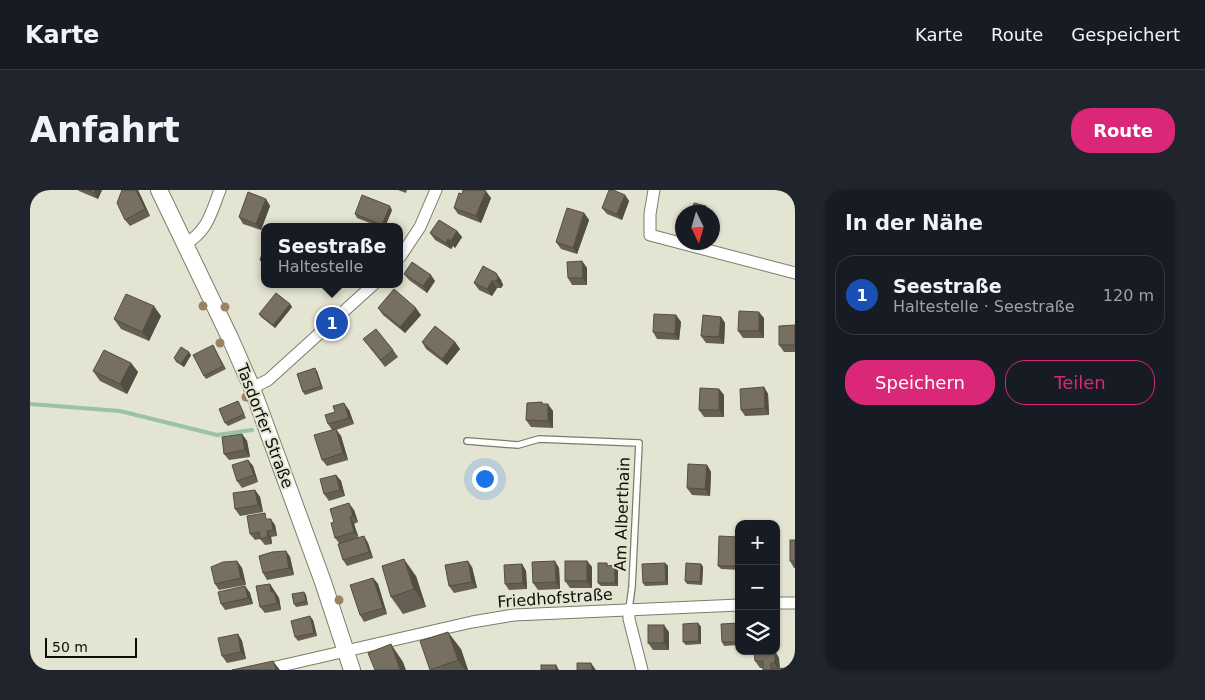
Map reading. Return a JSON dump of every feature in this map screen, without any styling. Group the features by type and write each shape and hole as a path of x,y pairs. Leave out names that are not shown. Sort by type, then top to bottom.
{"main road":[{"name":"Tasdorfer Straße","path":"159,190 252,388 323,582 352,670"}],"street":[{"path":"186,244 197,237 208,222 220,190"},
{"path":"403,252 420,227 436,190"},
{"path":"654,190 650,214 650,236 795,273"},
{"path":"252,388 268,380 370,288"},
{"path":"780,603 795,603"},
{"name":"Friedhofstraße","path":"263,670 514,615 735,605"},
{"path":"629,609 629,619 642,670"}],"lane":[{"name":"Am Alberthain","path":"467,442 518,445 539,439 638,443 632,588 629,609"}],"building":[{"path":"122,190 136,190 145,209 125,220 117,203"},
{"path":"463,190 486,191 476,216 454,208 459,193 462,194"},
{"path":"609,190 625,195 617,214 602,208"},
{"path":"248,192 266,199 256,224 239,217"},
{"path":"362,195 390,206 383,223 377,223 355,214"},
{"path":"567,208 584,213 573,248 556,242"},
{"path":"439,220 457,231 451,241 448,239 446,243 430,233"},
{"path":"582,261 583,278 568,278 567,262"},
{"path":"412,262 431,275 423,286 404,274"},
{"path":"483,266 496,273 498,278 496,281 492,281 487,289 474,283"},
{"path":"394,289 416,308 400,327 378,308"},
{"path":"276,293 290,304 273,325 259,314"},
{"path":"126,294 154,306 142,332 114,319"},
{"path":"739,311 759,312 759,331 738,331"},
{"path":"654,314 676,315 675,334 653,332"},
{"path":"703,315 721,317 719,337 701,336"},
{"path":"795,325 795,345 779,345 779,326"},
{"path":"435,326 455,342 442,359 422,342"},
{"path":"376,329 393,350 381,360 363,339"},
{"path":"213,345 223,366 204,376 193,355"},
{"path":"181,347 189,352 181,364 174,358"},
{"path":"104,350 131,363 120,384 93,371"},
{"path":"315,368 321,386 303,392 297,374"},
{"path":"764,387 765,408 741,410 740,389"},
{"path":"700,388 719,389 719,410 699,410"},
{"path":"238,401 244,414 225,423 219,409"},
{"path":"542,402 542,404 548,404 548,421 526,420 527,403"},
{"path":"344,403 349,418 328,424 325,415 335,412 333,406"},
{"path":"336,429 343,453 322,460 314,435"},
{"path":"242,434 245,450 224,454 222,437"},
{"path":"248,460 254,475 237,481 232,465"},
{"path":"688,464 707,465 705,489 687,488"},
{"path":"336,475 340,490 324,494 320,479"},
{"path":"255,490 258,505 235,509 233,493"},
{"path":"349,503 353,516 350,517 354,532 335,538 331,523 334,522 330,509"},
{"path":"265,513 266,519 271,519 273,530 267,531 268,537 260,539 259,532 250,534 247,516"},
{"path":"364,536 369,552 343,560 338,544"},
{"path":"719,536 735,537 735,566 718,566"},
{"path":"790,540 795,540 795,561 790,561"},
{"path":"286,551 289,568 263,573 259,556 272,552"},
{"path":"404,559 414,589 391,597 382,566"},
{"path":"237,561 241,578 215,584 211,567 223,562"},
{"path":"468,561 472,582 449,586 445,565"},
{"path":"555,561 556,582 533,583 532,562"},
{"path":"565,561 587,561 587,581 565,581"},
{"path":"598,563 607,563 607,566 615,565 615,583 598,583"},
{"path":"665,563 666,582 643,583 642,564"},
{"path":"686,563 701,564 700,582 685,581"},
{"path":"522,564 523,583 505,584 504,565"},
{"path":"373,578 383,608 360,615 350,585"},
{"path":"270,584 271,592 274,592 277,603 260,607 256,586"},
{"path":"245,586 248,598 221,604 218,592"},
{"path":"304,592 306,601 294,604 292,594"},
{"path":"310,616 314,633 295,637 291,621"},
{"path":"698,623 699,641 683,642 683,624"},
{"path":"735,623 735,642 722,642 721,624"},
{"path":"648,625 664,625 664,643 648,643"},
{"path":"448,632 458,660 430,670 420,641"},
{"path":"238,634 241,652 222,656 218,638"},
{"path":"391,644 400,670 375,670 368,653"},
{"path":"754,655 775,655 774,663 771,663 771,669 787,668 787,670 763,670 763,661 755,661"},
{"path":"273,661 276,670 232,670"},
{"path":"577,663 591,663 592,670 577,670"},
{"path":"541,665 556,665 556,670 541,670"}],"waterway":[{"path":"30,404 120,411 217,435 252,430"}],"place":[{"name":"Seestraße","path":"332,323"}]}
